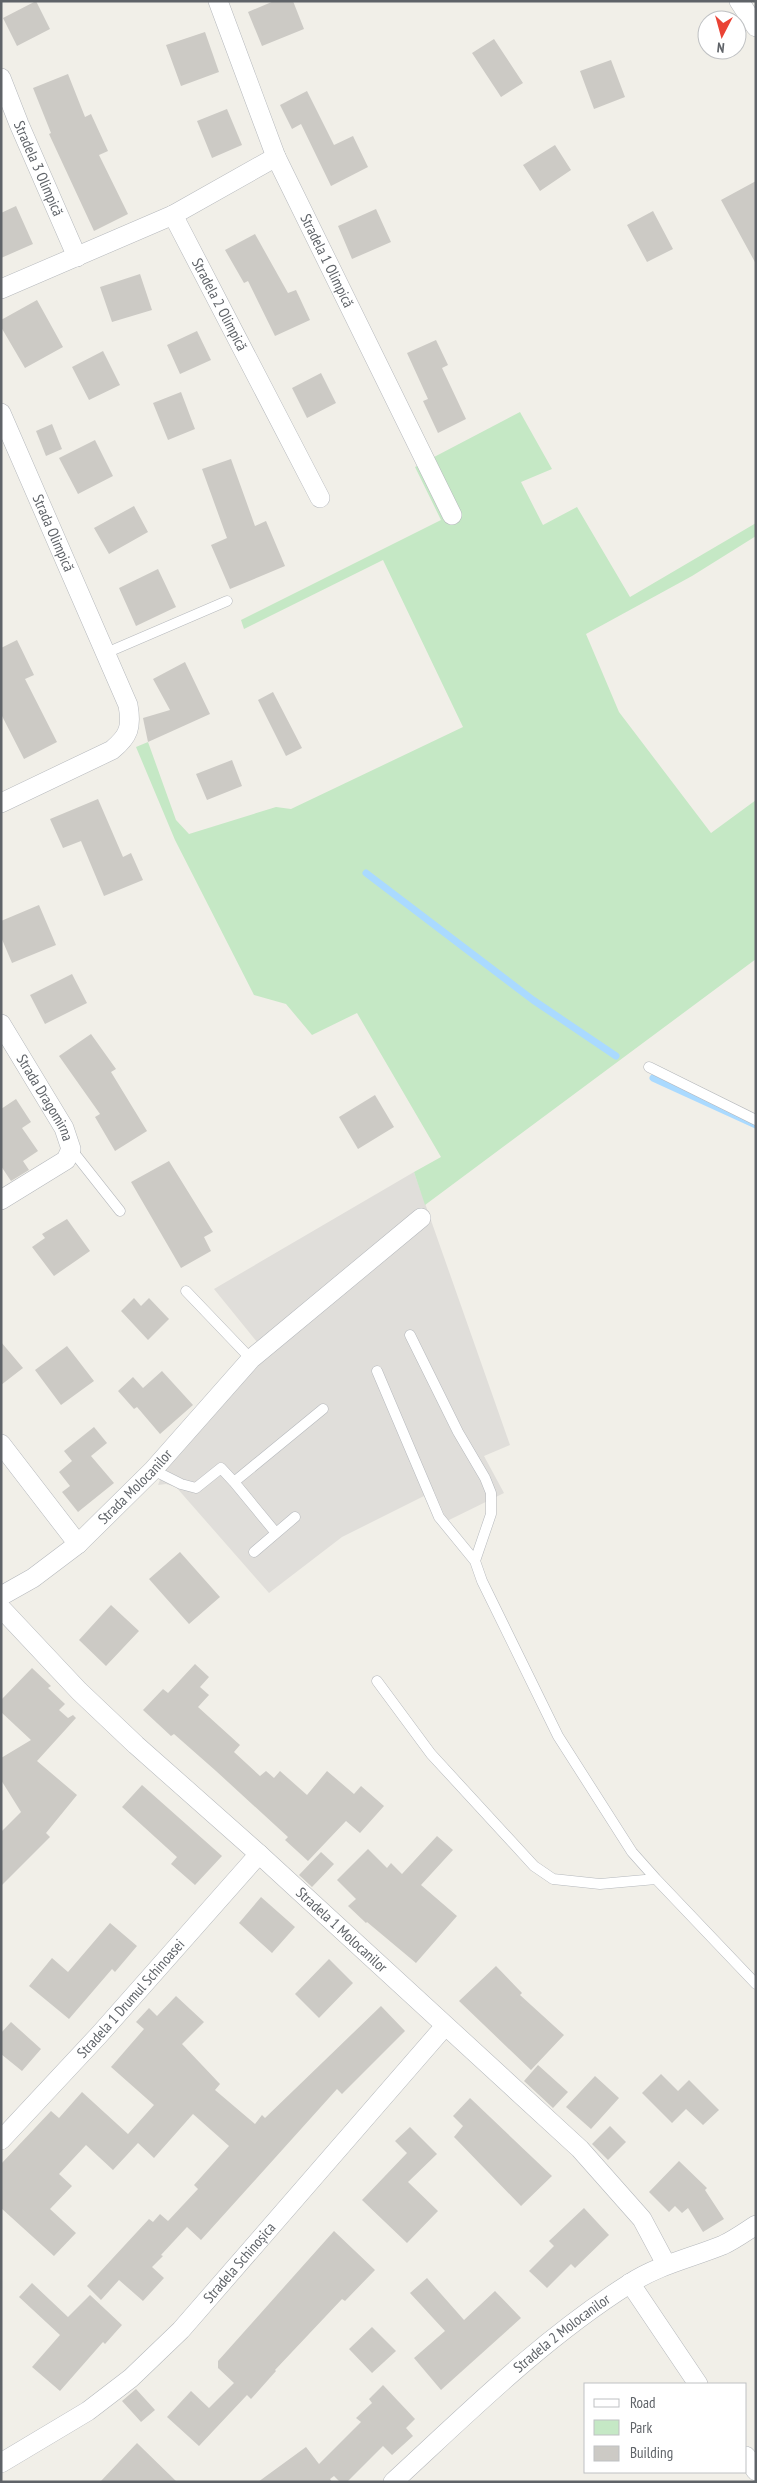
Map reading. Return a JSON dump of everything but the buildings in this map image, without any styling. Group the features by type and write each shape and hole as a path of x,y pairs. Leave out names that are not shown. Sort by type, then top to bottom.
{"street":[{"name":"Stradela 1 Olimpică","path":"218,1 276,157 452,515"},
{"path":"739,1 756,27"},
{"name":"Stradela 3 Olimpică","path":"1,78 77,257"},
{"path":"1,289 173,215 276,157"},
{"name":"Stradela 2 Olimpică","path":"173,215 320,498"},
{"name":"Strada Olimpică","path":"1,413 106,653 128,705 131,720 130,731 112,750 1,803"},
{"name":"Strada Dragomirna","path":"1,1024 64,1128 71,1149 66,1160 1,1200"},
{"name":"Strada Molocanilor","path":"1,1596 33,1578 78,1544 153,1470 251,1359 421,1218"},
{"path":"1,1444 78,1544"},
{"name":"Stradela 1 Molocanilor","path":"1,1608 78,1691 259,1854 580,2149 642,2219 666,2264"},
{"name":"Stradela 1 Drumul Schinoasei","path":"1,2140 99,2036 259,1854"},
{"name":"Stradela Schinoșica","path":"1,2463 88,2411 131,2378 181,2330 445,2026"},
{"name":"Stradela 2 Molocanilor","path":"393,2482 491,2392 576,2319 630,2283 666,2264 725,2244 756,2226"},
{"path":"630,2283 697,2383"},
{"path":"747,2458 756,2471"}],"lane":[{"path":"106,653 227,602"},
{"path":"649,1067 756,1120"},
{"path":"71,1149 120,1211"},
{"path":"186,1291 251,1359"},
{"path":"410,1335 458,1432 485,1478 491,1493 491,1514 476,1561"},
{"path":"377,1371 439,1517 476,1561 482,1581 558,1736 632,1852 756,1984"},
{"path":"234,1482 323,1409"},
{"path":"153,1470 181,1484 196,1488 222,1468 276,1533"},
{"path":"254,1552 295,1517"},
{"path":"377,1681 431,1754 534,1866 553,1878 600,1884 656,1879"}],"shaded area":[{"path":"414,1172 510,1445 484,1456 504,1493 447,1521 434,1491 342,1537 269,1593 176,1487 166,1484 158,1485 167,1462 266,1353 214,1289"}],"green space":[{"path":"520,412 552,469 521,482 543,525 577,507 630,597 756,523 756,536 692,576 586,634 619,712 711,833 756,800 756,959 425,1205 414,1172 441,1157 357,1013 312,1035 286,1004 254,995 175,840 136,747 148,742 176,820 189,834 276,807 291,809 463,727 383,560 244,629 241,620 441,520 415,467"}],"waterway":[{"path":"366,873 533,1000 616,1056"},
{"path":"653,1078 756,1125"}]}
